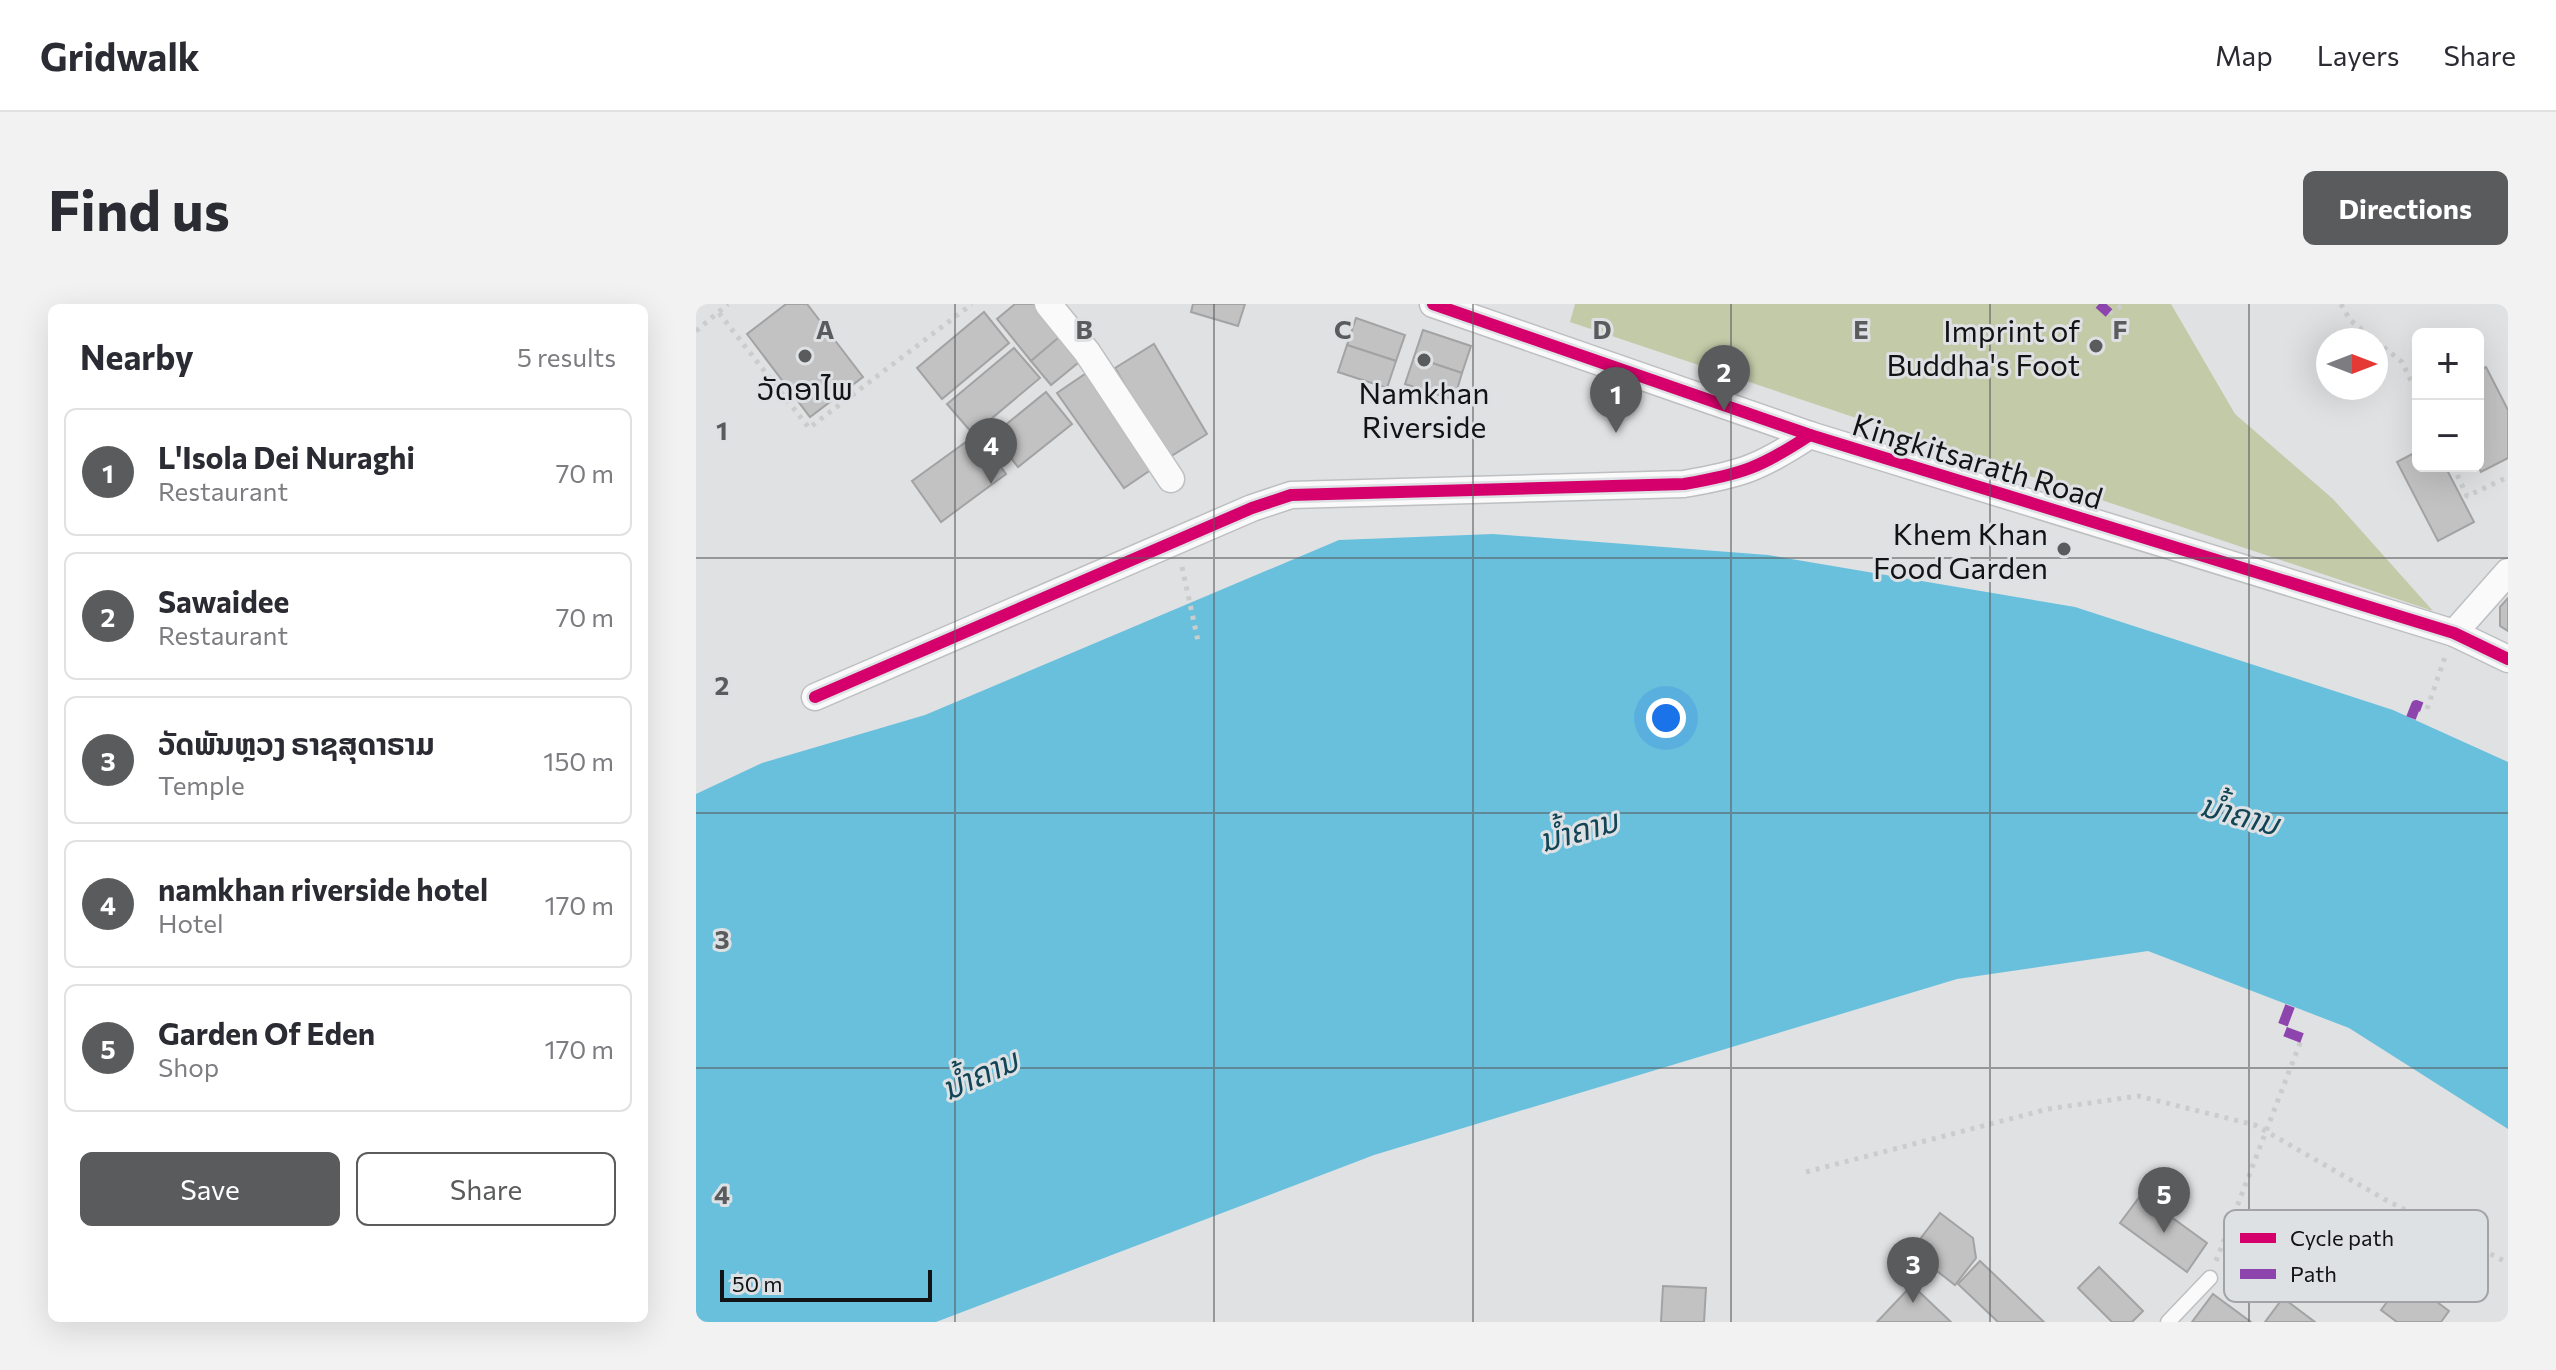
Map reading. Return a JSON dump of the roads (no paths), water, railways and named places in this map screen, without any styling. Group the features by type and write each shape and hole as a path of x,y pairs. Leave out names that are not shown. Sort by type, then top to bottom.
{"street":[{"path":"1048,304 1087,352 1171,479"},
{"name":"Kingkitsarath Road","path":"1433,304 1810,435 2454,633 2508,659"},
{"path":"815,697 1252,508 1291,495 1684,484 1736,475 1766,464 1810,435"},
{"path":"2454,633 2508,572"}],"lane":[{"path":"2168,1322 2210,1278"}],"water":[{"name":"ນ້ຳຄານ","path":"1493,534 1768,555 2075,607 2393,710 2508,762 2508,1129 2349,1028 2148,951 1957,979 1374,1155 936,1322 696,1322 696,794 762,763 925,715 1339,540"}],"place":[{"name":"Imprint of Buddha's Foot","path":"2096,346"},
{"name":"ວັດອາໄພ","path":"805,356"},
{"name":"Namkhan Riverside","path":"1424,360"},
{"name":"Sawaidee","path":"1724,411"},
{"name":"L'Isola Dei Nuraghi","path":"1616,433"},
{"name":"namkhan riverside hotel","path":"991,484"},
{"name":"Khem Khan Food Garden","path":"2064,549"},
{"name":"Garden Of Eden","path":"2164,1233"},
{"name":"ວັດພັນຫຼວງ ຣາຊສຸດາຣາມ","path":"1913,1303"}]}
